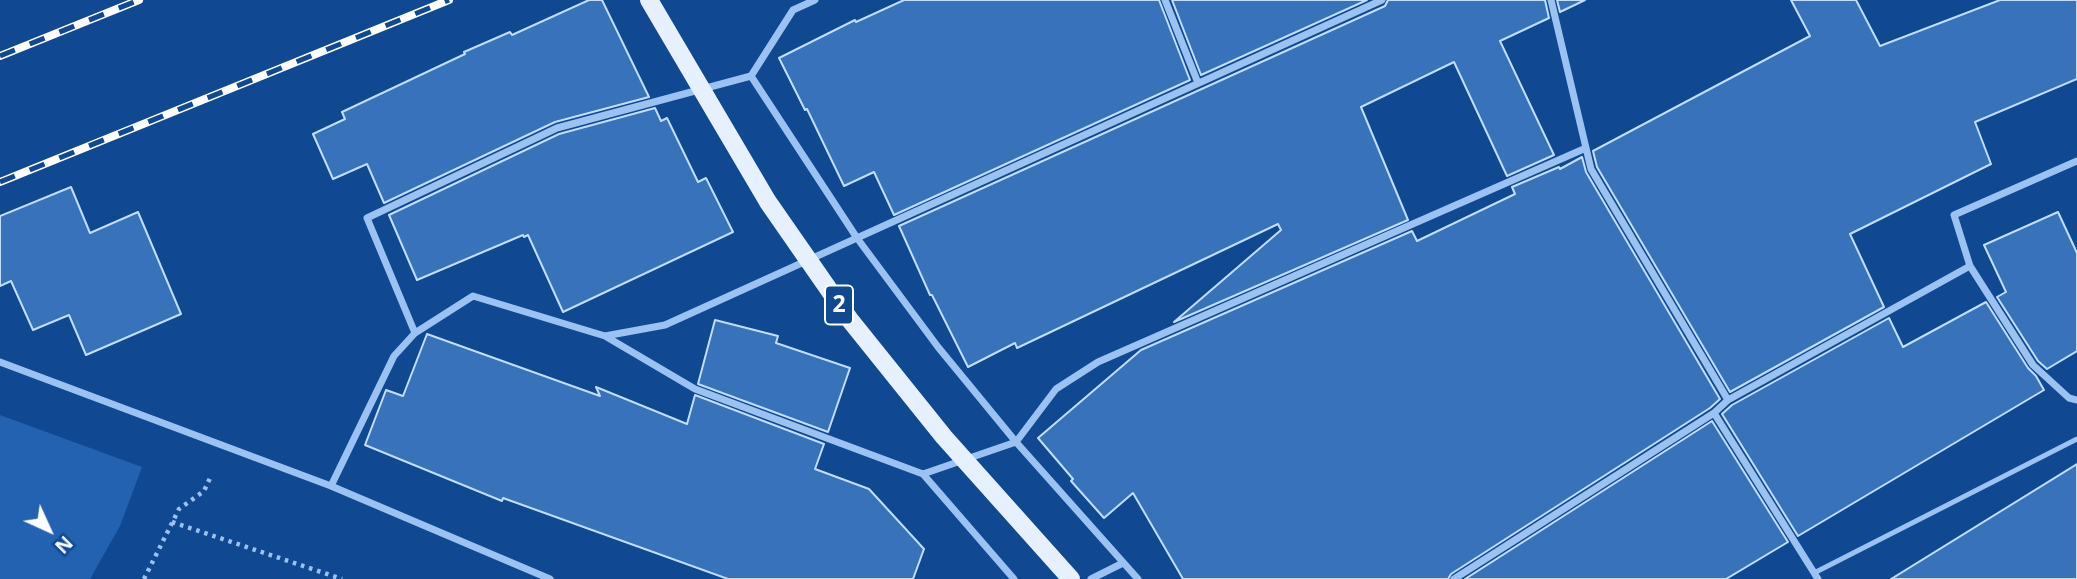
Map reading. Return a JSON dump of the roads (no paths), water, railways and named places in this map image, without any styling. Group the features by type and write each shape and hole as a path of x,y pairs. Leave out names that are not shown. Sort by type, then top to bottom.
{"main road":[{"name":"2","path":"649,0 768,202 850,320 944,438 1071,579"}],"street":[{"path":"415,333 367,218 557,128 751,76 793,10 815,0"},
{"path":"1165,0 1198,83"},
{"path":"605,335 665,325 1382,0"},
{"path":"1551,0 1591,169 1728,401"},
{"path":"751,76 857,238 938,347 1016,442 1138,579"},
{"path":"923,474 1016,442 1056,389 1098,362 1586,148"},
{"path":"2077,161 1954,215 1970,266 2033,365 2069,398 2077,400"},
{"path":"1454,579 1714,413 1728,401 1970,266"},
{"path":"331,486 394,356 415,333 473,296 605,335 695,389 923,474 1014,579"},
{"path":"0,362 331,486 550,579"},
{"path":"1714,413 1816,576"},
{"path":"1091,579 1123,563"}],"lane":[{"path":"1816,576 2077,439"}],"railway":[{"path":"0,56 139,0"},
{"path":"0,182 449,0"}]}
